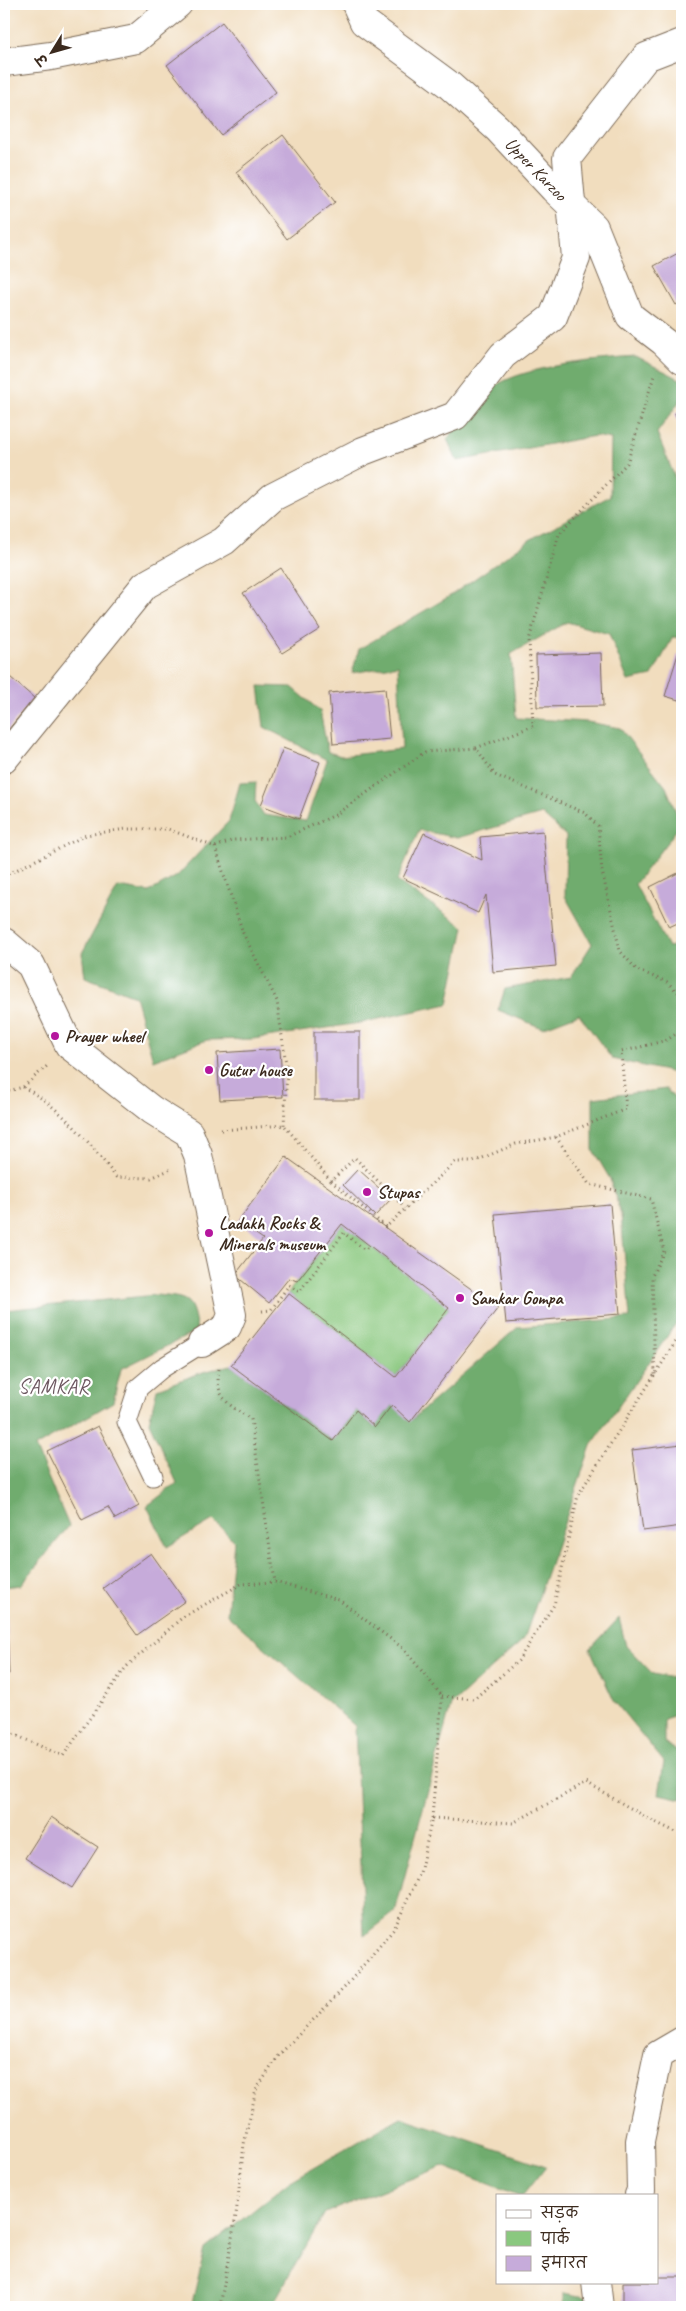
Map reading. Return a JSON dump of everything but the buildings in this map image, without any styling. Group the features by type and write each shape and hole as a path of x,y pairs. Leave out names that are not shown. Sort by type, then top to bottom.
{"street":[{"path":"4,62 51,56 136,38 178,4"},
{"name":"Upper Karzoo","path":"356,4 364,22 448,84 497,128 570,205 594,227 630,316 676,344"},
{"path":"4,759 145,585 224,541 273,497 363,451 454,416 503,355 553,317 576,258 567,158 646,57 682,43"},
{"path":"4,942 31,964 69,1044 194,1144 229,1321 202,1343"},
{"path":"640,2194 640,2142 658,2055 682,2041"},
{"path":"596,2284 599,2307"}],"lane":[{"path":"153,1476 127,1422 138,1388 162,1368 202,1343"}],"path":[{"path":"4,876 86,835 126,829 168,829 215,847 234,840 287,837 335,815 425,752 476,748 533,726 529,640 559,534 627,463 676,344"},
{"path":"476,748 495,775 585,813 598,826 602,871 620,951 637,970 667,982 682,996"},
{"path":"215,847 243,933 277,1001 286,1071 284,1125 331,1181 386,1228 455,1162 473,1162 516,1144 556,1137 626,1109 621,1052 668,1040 682,1030"},
{"path":"4,1092 23,1087 60,1055 69,1044"},
{"path":"23,1087 44,1098 69,1121 116,1177 150,1178 194,1144 284,1125"},
{"path":"556,1137 589,1184 651,1200 664,1251 652,1276 655,1377"},
{"path":"331,1181 355,1158 405,1208"},
{"path":"275,1582 251,1419 225,1403 217,1381 229,1321 271,1310 289,1284 299,1292 344,1233 365,1250 369,1245"},
{"path":"442,1696 474,1699 518,1661 554,1605 578,1495 682,1332"},
{"path":"4,1730 63,1756 126,1667 183,1618 241,1584 275,1582 339,1600 404,1649 442,1696 432,1818 420,1872 394,1929 344,1987 279,2056 256,2090 244,2144 236,2215 220,2307"},
{"path":"432,1818 513,1823 586,1783 682,1835"}],"green space":[{"path":"636,357 682,380 682,398 657,433 682,495 682,638 673,637 652,676 628,681 609,634 567,622 511,654 516,718 588,722 620,728 666,787 681,824 635,884 668,947 682,944 682,1080 670,1072 612,1059 579,1014 542,1028 498,1010 505,989 571,977 592,944 565,896 566,836 542,814 457,838 419,830 397,881 464,927 448,1004 360,1023 253,1039 207,1040 153,1060 135,996 85,977 82,953 118,887 149,892 177,876 229,821 240,783 256,782 255,801 264,815 306,821 327,760 264,727 259,686 292,687 320,711 328,752 341,756 402,749 398,665 352,673 359,649 450,596 531,539 610,496 611,439 595,436 457,461 447,439 487,392 507,380 524,373 562,365"},
{"path":"666,1089 682,1106 682,1315 591,1446 524,1639 451,1705 395,1912 364,1936 355,1726 227,1615 234,1541 213,1520 167,1547 147,1506 177,1483 149,1422 157,1389 203,1372 231,1365 333,1441 356,1410 374,1427 392,1405 410,1421 518,1327 630,1318 621,1215 610,1179 593,1150 593,1098"},
{"path":"342,1224 449,1308 396,1377 288,1293"},
{"path":"156,1295 176,1297 187,1301 193,1311 197,1331 121,1369 113,1402 35,1447 69,1526 21,1585 4,1587 4,1310"},
{"path":"619,1618 626,1646 653,1674 682,1680 682,1713 664,1719 664,1742 682,1755 682,1799 659,1794 664,1762 614,1701 590,1649"},
{"path":"401,2117 546,2166 524,2194 515,2194 443,2166 325,2213 271,2307 191,2307 205,2249 289,2182"},
{"path":"564,2293 614,2302 614,2307 564,2307"}],"place":[{"name":"Prayer wheel","path":"55,1036"},
{"name":"Gutur house","path":"209,1070"},
{"name":"Stupas","path":"367,1192"},
{"name":"Ladakh Rocks & Minerals museum","path":"209,1233"},
{"name":"Samkar Gompa","path":"460,1298"}],"district":[{"name":"SAMKAR","path":"54,1386"}]}
